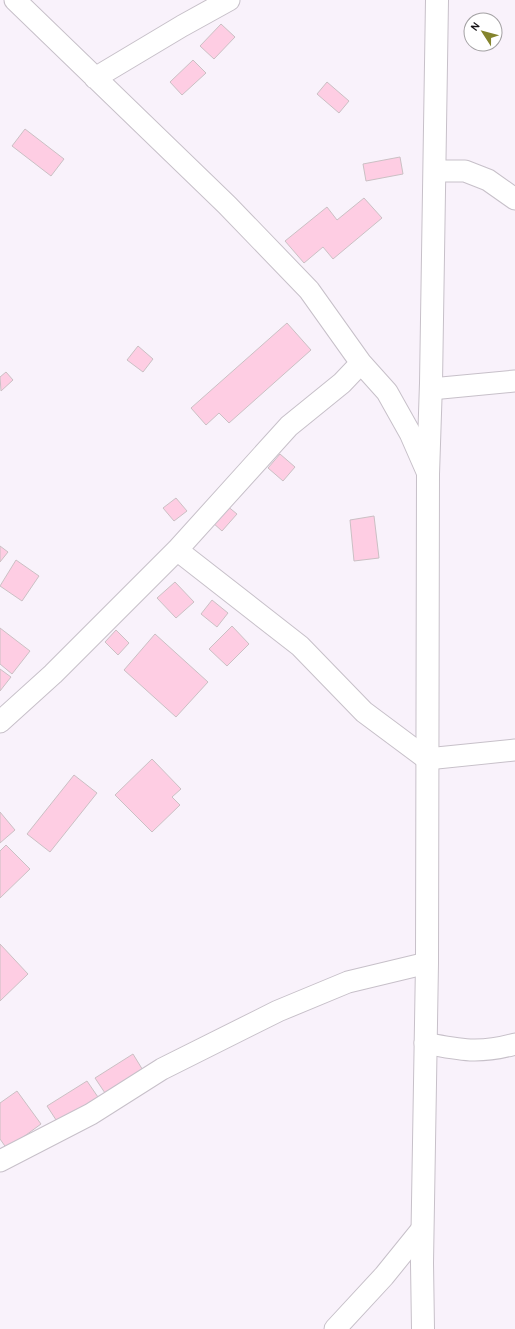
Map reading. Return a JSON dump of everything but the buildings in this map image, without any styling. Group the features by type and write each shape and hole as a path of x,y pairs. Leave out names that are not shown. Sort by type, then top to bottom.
{"street":[{"path":"15,0 227,205 309,290 360,363 387,392 410,433 428,474"},
{"path":"95,78 175,30 229,0"},
{"path":"423,1329 422,1229 427,963 428,474 431,389 437,0"},
{"path":"435,171 465,171 488,180 515,200"},
{"path":"0,722 54,674 177,550 289,426 342,383 360,363"},
{"path":"431,389 515,381"},
{"path":"177,550 300,646 364,712 427,758 515,750"},
{"path":"0,1161 91,1114 162,1069 278,1011 348,982 427,963"},
{"path":"425,1044 467,1051 499,1048 515,1044"},
{"path":"335,1329 384,1276 422,1229"}]}
